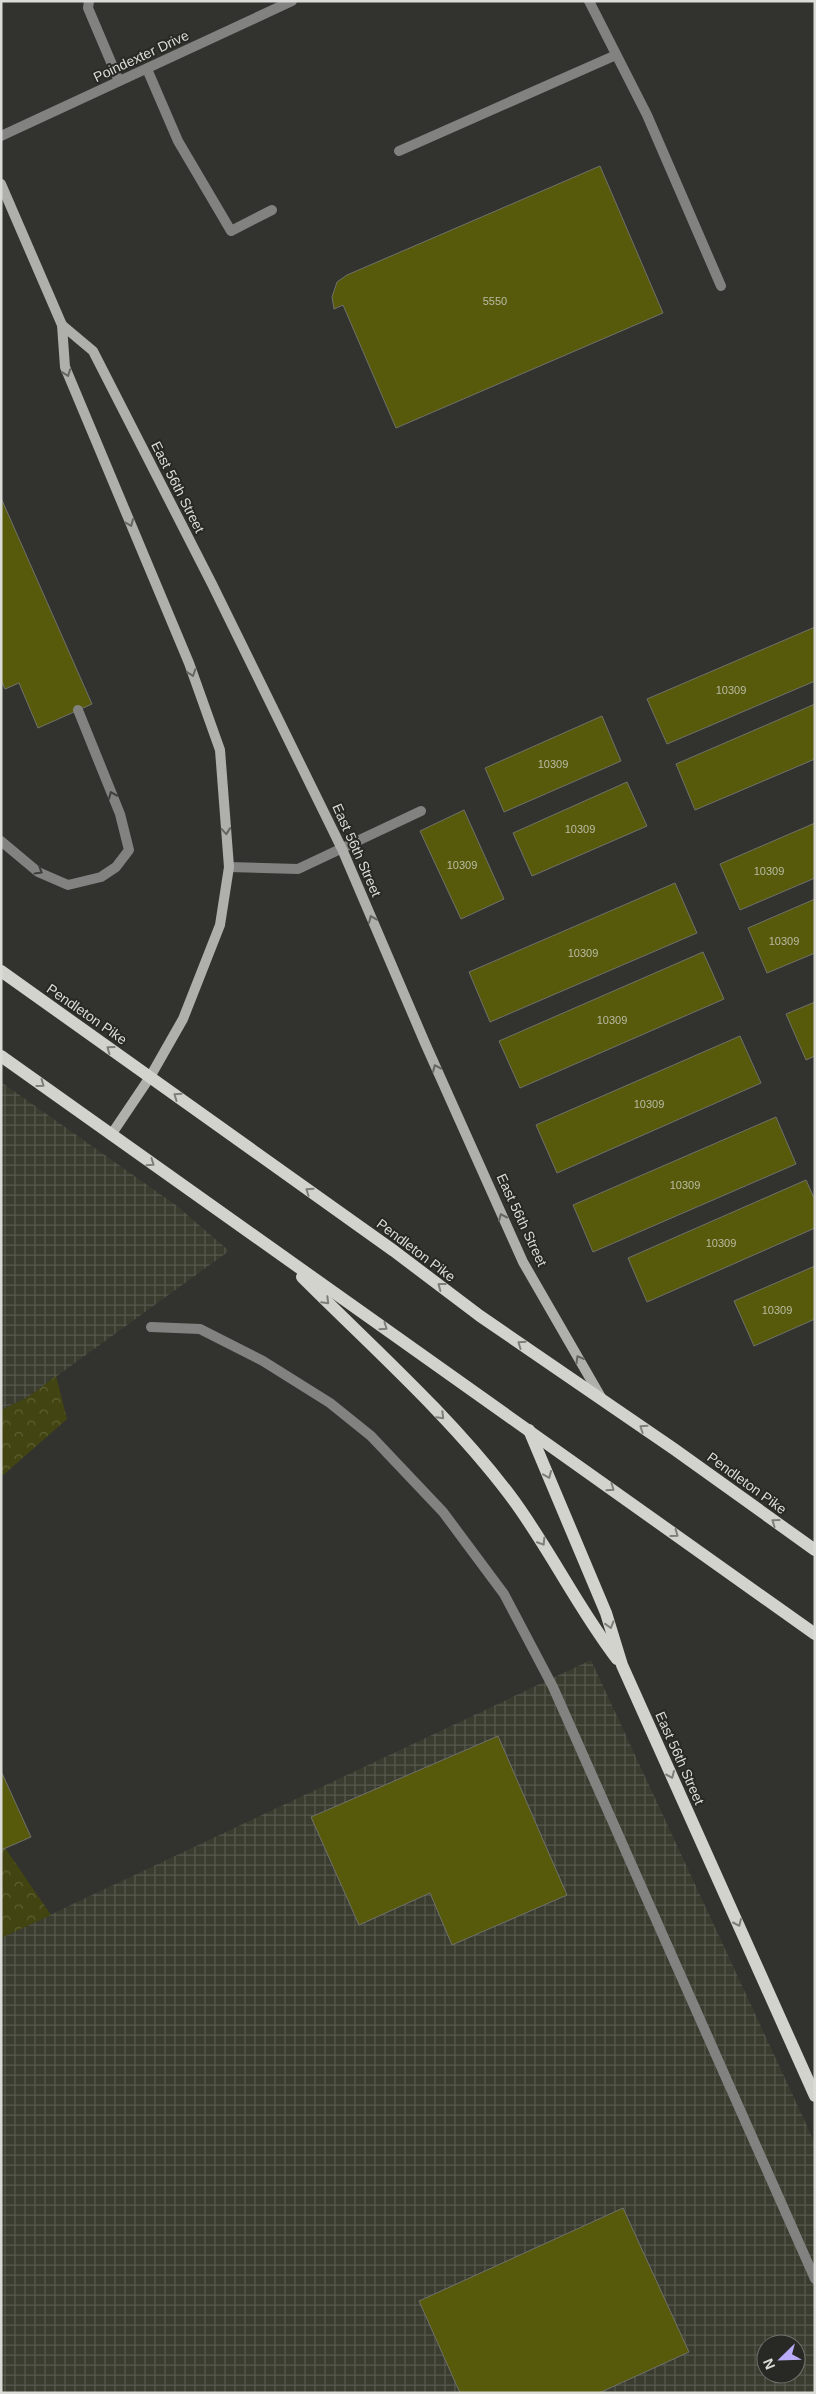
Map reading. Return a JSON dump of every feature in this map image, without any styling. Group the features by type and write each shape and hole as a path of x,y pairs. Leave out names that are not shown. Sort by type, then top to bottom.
{"main road":[{"name":"East 56th Street","path":"1,184 62,325 64,367 189,663 220,750 229,867 220,925 183,1019 150,1077 111,1135"},
{"name":"East 56th Street","path":"62,325 92,351 212,584 342,849 523,1262 604,1402"},
{"name":"Pendleton Pike","path":"1,971 394,1251 480,1316 815,1550"},
{"path":"1,1056 815,1634"},
{"path":"279,1254 463,1438 536,1532 593,1627 622,1665"},
{"name":"East 56th Street","path":"529,1430 606,1613 622,1665 815,2096"}],"street":[{"path":"89,1 88,8 119,81"},
{"name":"Poindexter Drive","path":"1,136 292,1"},
{"path":"589,1 647,115 721,286"},
{"path":"399,151 616,55"},
{"path":"147,69 178,141 232,231 272,210"},
{"path":"1,842 38,872 68,886 101,877 116,866 129,850 120,814 78,710"},
{"path":"229,867 298,870 421,811"},
{"path":"152,1327 200,1329 263,1360 330,1403 371,1436 443,1512 504,1594 553,1687 815,2279"}],"shaded area":[{"path":"1,1082 177,1206 229,1251 28,1397 1,1410"},
{"path":"591,1660 815,2143 815,2393 1,2393 1,1938"}],"green space":[{"path":"56,1376 67,1419 1,1477 1,1410 28,1397"},
{"path":"1,1842 51,1915 1,1938"}],"building":[{"path":"600,166 663,313 396,428 343,305 334,309 332,297 337,282 347,275"},
{"path":"1,498 92,704 38,728 19,683 5,689 1,680"},
{"path":"815,627 815,681 667,744 647,699"},
{"path":"815,704 815,759 695,810 676,764"},
{"path":"602,716 621,761 504,812 485,768"},
{"path":"627,782 647,826 532,876 513,833"},
{"path":"464,810 504,899 461,919 420,831"},
{"path":"815,823 815,878 740,910 720,864"},
{"path":"675,883 697,933 490,1022 469,972"},
{"path":"815,899 815,953 767,973 748,928"},
{"path":"703,952 724,999 520,1088 499,1041"},
{"path":"815,1002 815,1056 806,1060 786,1014"},
{"path":"740,1036 761,1083 557,1173 536,1125"},
{"path":"776,1117 796,1164 593,1252 573,1205"},
{"path":"806,1180 815,1200 815,1228 647,1302 628,1258"},
{"path":"815,1266 815,1319 754,1346 734,1301"},
{"path":"498,1736 567,1895 452,1945 430,1893 359,1925 311,1817"},
{"path":"1,1771 31,1837 1,1850"},
{"path":"623,2208 689,2352 599,2393 460,2393 419,2301"}]}
